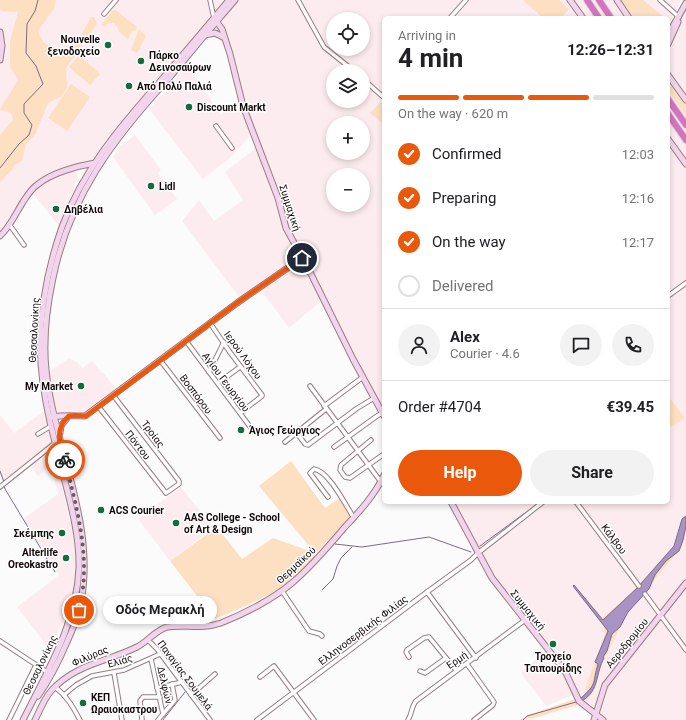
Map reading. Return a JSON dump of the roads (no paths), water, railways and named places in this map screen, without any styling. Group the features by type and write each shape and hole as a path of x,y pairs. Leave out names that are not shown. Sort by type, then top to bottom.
{"highway":[{"path":"587,0 598,16"},
{"path":"599,0 610,16"},
{"path":"670,102 686,125"},
{"path":"670,117 686,140"}],"street":[{"path":"104,14 116,0"},
{"path":"210,0 214,22"},
{"path":"214,22 229,0"},
{"path":"214,22 235,0"},
{"path":"298,0 324,47 345,64"},
{"path":"452,16 466,0"},
{"path":"570,0 582,16"},
{"path":"617,0 628,16"},
{"path":"660,0 679,17"},
{"path":"670,32 686,3 684,0"},
{"path":"670,40 679,17"},
{"name":"Θεσσαλονίκης","path":"23,720 57,652 69,620 75,597 79,566 77,542 71,510 55,443 46,368 50,295 56,264 70,221 82,194 108,151 139,112 182,63 214,22"},
{"name":"Θεσσαλονίκης","path":"30,706 43,688 62,654 76,618 82,593 84,563 82,537 73,492 59,438 52,420 42,376 42,319 47,283 56,247 76,194 95,162 128,118 214,22"},
{"name":"Συμμαχική","path":"214,22 224,37 230,54 242,103 278,198 286,228 382,412"},
{"path":"0,32 2,46 0,60"},
{"path":"205,35 214,33 224,37"},
{"path":"670,78 686,100"},
{"path":"370,85 382,94"},
{"path":"216,126 232,148"},
{"path":"670,142 686,164"},
{"path":"0,236 27,195 36,185 70,169 95,162"},
{"path":"9,224 24,245"},
{"path":"38,434 52,420 86,416 210,323 302,258"},
{"path":"670,294 686,282"},
{"name":"Ιερού Λόχου","path":"210,323 262,395 240,413"},
{"name":"Αγίου Γεωργίου","path":"186,341 254,432"},
{"path":"209,372 224,342"},
{"name":"Βοσπόρου","path":"160,360 220,438"},
{"path":"218,383 240,366"},
{"path":"285,442 325,407 363,377"},
{"path":"310,386 381,482"},
{"name":"Τροίας","path":"114,395 180,482 165,493"},
{"path":"296,432 306,445 374,398"},
{"name":"Πόντου","path":"98,406 165,493"},
{"path":"334,447 377,416 382,414"},
{"path":"59,438 61,426 68,417"},
{"path":"372,440 340,466 340,470 345,477 350,478 382,456"},
{"path":"0,487 55,443"},
{"path":"328,497 310,473 314,470 319,470 324,474 354,518"},
{"name":"Θερμαϊκού","path":"148,640 161,629 168,627 202,627 220,623 247,611 282,591 304,572 354,518 381,482"},
{"name":"Συμμαχική","path":"452,504 492,578 565,671 579,701 603,720"},
{"name":"Ελληνοσερβικής Φιλίας","path":"257,720 471,560 478,552 540,504"},
{"name":"Κάλβου","path":"578,504 639,586"},
{"name":"Αεροδρομίου","path":"594,720 605,685 686,583"},
{"path":"282,591 309,631 322,636"},
{"path":"427,592 476,658"},
{"path":"645,594 686,650"},
{"name":"Ερμή","path":"408,720 412,707 416,701 456,670 476,658 525,620"},
{"path":"409,657 406,652 407,650 424,638 429,637 456,670"},
{"name":"Παναγίας Σουμελά","path":"148,640 210,720"},
{"name":"Φιλύρας","path":"35,720 55,687 71,675 82,668 133,649 148,640"},
{"path":"0,641 47,672"},
{"name":"Ελιάς","path":"64,695 76,685 92,676 124,670 160,654"},
{"path":"420,671 424,674 427,673 446,658"},
{"name":"Δελφών","path":"151,659 164,714"},
{"path":"467,664 494,702 493,706 474,720"},
{"path":"9,720 36,665"},
{"path":"260,677 274,666 314,720"},
{"path":"114,673 122,720"},
{"path":"191,695 215,674"},
{"path":"157,688 182,682"},
{"path":"158,720 175,700 172,684"},
{"path":"55,687 64,695 74,708 80,720"},
{"path":"142,720 141,698 160,697"}],"waterway":[{"path":"0,168 19,144 29,135 32,125 24,113 24,104 43,84 36,66 26,53 27,24 35,11 38,0"},
{"path":"680,20 686,8"},
{"path":"0,471 4,482"},
{"path":"4,485 55,572"},
{"path":"480,546 537,504"},
{"path":"335,544 362,547 429,537 471,552"},
{"path":"322,590 333,579 341,558 352,547"},
{"path":"163,720 185,692"},
{"path":"523,720 527,716 576,702"}],"place":[{"name":"Nouvelle ξενοδοχείο","path":"108,45"},
{"name":"Πάρκο Δεινοσαύρων","path":"141,61"},
{"name":"Από Πολύ Παλιά","path":"129,86"},
{"name":"Discount Markt","path":"189,107"},
{"name":"Lidl","path":"151,186"},
{"name":"Δηβέλια","path":"56,209"},
{"name":"My Market","path":"81,386"},
{"name":"Άγιος Γεώργιος","path":"241,430"},
{"name":"ACS Courier","path":"101,510"},
{"name":"AAS College - School of Art & Design","path":"176,523"},
{"name":"Σκέμπης","path":"62,533"},
{"name":"Alterlife Oreokastro","path":"66,558"},
{"name":"Οδός Μερακλή","path":"79,610"},
{"name":"Τροχείο Τσιπουρίδης","path":"553,644"},
{"name":"ΚΕΠ Ωραιοκαστρου","path":"83,703"}]}
